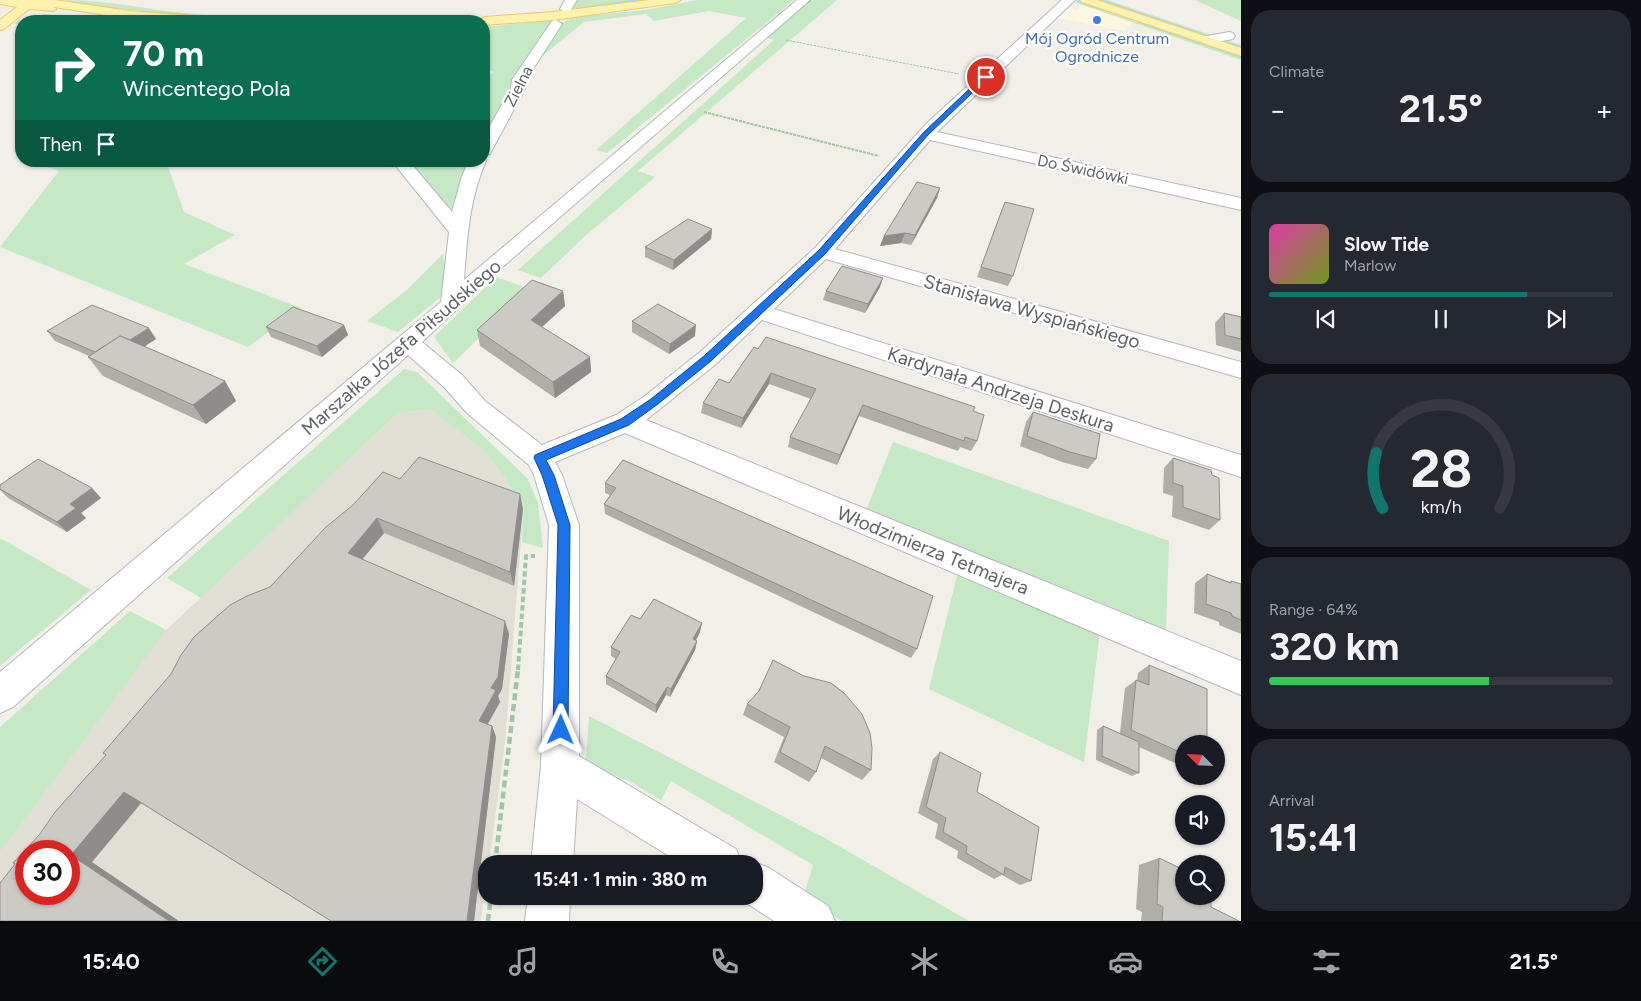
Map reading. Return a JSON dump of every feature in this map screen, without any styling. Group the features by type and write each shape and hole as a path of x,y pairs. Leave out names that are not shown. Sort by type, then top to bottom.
{"main road":[{"path":"490,21 553,16 675,0"},
{"path":"1086,0 1241,52"},
{"path":"1,21 8,1 31,2 131,15"},
{"path":"1,21 31,2"},
{"path":"25,15 56,5 112,15"},
{"path":"1,21 15,18"}],"street":[{"name":"Marszałka Józefa Piłsudskiego","path":"0,695 452,304 492,266 804,0"},
{"path":"539,458 625,422 690,373 760,312 822,252 926,134 1069,0"},
{"name":"Zielna","path":"490,139 518,89 519,80 556,24"},
{"path":"1206,40 1230,36"},
{"name":"Do Świdówki","path":"926,134 1241,204"},
{"path":"405,167 459,232"},
{"path":"452,304 459,232 470,175 475,167"},
{"name":"Stanisława Wyspiańskiego","path":"822,252 1241,370"},
{"name":"Kardynała Andrzeja Deskura","path":"760,312 1241,466"},
{"path":"408,342 453,381 476,407 539,458 548,475 564,525 560,766 553,855"},
{"name":"Włodzimierza Tetmajera","path":"625,422 1241,678"},
{"path":"560,766 706,855"},
{"path":"763,889 813,921"},
{"path":"546,921 548,905"}],"path":[{"path":"761,36 982,80"},
{"path":"678,106 902,162"},
{"path":"496,855 516,692 526,556 564,555"},
{"path":"488,921 490,905"}],"shaded area":[{"name":"Mój Ogród Centrum Ogrodnicze","path":"1083,5 1132,22 1125,31 1057,18 1069,8 1077,10"},
{"path":"430,409 487,453 524,505 505,742 490,855 478,855 478,905 483,905 481,921 0,921 0,852 163,633 398,413"}],"green space":[{"path":"65,0 81,0 205,15 177,15 89,6"},
{"path":"576,0 648,0 570,9"},
{"path":"698,0 794,0 607,153 596,150 746,18 709,11 654,21 646,14 584,22 541,57 537,57 559,22 564,22 574,17 646,10"},
{"path":"810,0 837,0 638,171 655,177 584,237 541,278 518,270 774,40 767,38"},
{"path":"1094,0 1107,0 1241,45 1241,49"},
{"path":"1195,0 1241,0 1241,21"},
{"path":"1082,1 1241,55 1241,60 1074,2"},
{"path":"553,20 525,65 513,76 512,89 490,128 490,75 494,72 490,70 490,26"},
{"path":"47,167 168,167 184,212 235,235 184,264 301,308 248,347 0,247 59,171"},
{"path":"410,167 469,167 453,214"},
{"path":"443,254 448,291 398,332 367,321 408,289"},
{"path":"496,277 530,289 453,363 434,337"},
{"path":"404,369 417,372 528,479 538,503 543,548 522,542 524,505 487,453 430,409 398,413 201,598 167,578"},
{"path":"893,442 1169,541 1166,630 864,516"},
{"path":"0,538 91,590 0,666"},
{"path":"958,572 1100,631 1084,762 929,689"},
{"path":"130,611 166,630 0,852 0,727"},
{"path":"589,716 823,837 969,921 842,921 803,898 813,865 671,781 661,800 629,781 592,767 586,759"}],"building":[{"path":"917,182 940,188 915,235 905,233 884,236"},
{"path":"1005,202 1034,209 1013,276 981,267"},
{"path":"688,219 712,229 674,260 645,247"},
{"path":"842,266 883,278 868,304 826,291"},
{"path":"532,280 563,291 531,320 590,357 553,382 477,330"},
{"path":"658,304 696,325 670,344 632,321"},
{"path":"92,305 149,328 130,340 120,336 95,352 47,331"},
{"path":"293,307 344,325 317,346 266,327"},
{"path":"1224,313 1241,317 1241,339 1225,335"},
{"path":"120,336 225,381 193,405 88,357"},
{"path":"766,337 975,407 973,411 984,415 977,441 965,437 964,441 863,405 840,455 790,437 816,389 771,373 743,418 703,403 719,379 729,383 754,347 758,349"},
{"path":"1033,412 1100,434 1096,459 1070,452 1027,436"},
{"path":"419,457 520,494 510,572 377,518 348,553 505,621 498,677 491,688 496,690 479,721 492,726 467,921 331,921 124,792 80,844 80,840 34,840 55,812 106,755 103,753 171,674 181,655 194,637 230,605 270,587 326,527 353,505 383,472 400,479"},
{"path":"1173,458 1211,470 1212,475 1219,478 1220,520 1183,507 1183,486 1173,483"},
{"path":"38,459 92,488 70,504 76,508 57,522 0,489 0,485"},
{"path":"623,460 933,596 917,649 604,504 616,488 605,483"},
{"path":"1207,574 1231,583 1231,581 1241,584 1241,620 1232,616 1231,613 1206,604"},
{"path":"654,599 702,623 693,639 697,641 671,689 667,687 656,705 606,676 620,652 611,647 631,615 640,619"},
{"path":"773,660 804,676 831,683 844,693 862,714 870,733 872,748 871,770 825,746 816,772 780,752 790,727 747,704 759,691"},
{"path":"1149,665 1207,689 1207,735 1175,735 1175,750 1131,730 1136,680 1149,685"},
{"path":"1103,726 1139,742 1139,773 1102,756"},
{"path":"940,752 981,773 977,792 1039,827 1031,881 1005,867 1004,875 966,853 967,846 943,832 946,818 926,807"},
{"path":"1159,858 1175,866 1175,905 1211,905 1211,907 1239,921 1162,921 1163,907 1157,904"},
{"path":"80,861 169,921 0,921 0,883 15,864 15,905 80,905"}],"waterway":[{"path":"591,6 640,0"},
{"path":"1100,0 1206,35"},
{"path":"1078,1 1116,13"},
{"path":"1140,22 1241,57"},
{"path":"1222,41 1241,47"}],"place":[{"name":"Mój Ogród Centrum Ogrodnicze","path":"1097,20"}],"route":[{"path":"561,730 564,525 548,475 539,458 625,422 654,402 708,358 760,312 822,252 933,126 986,77"}]}
